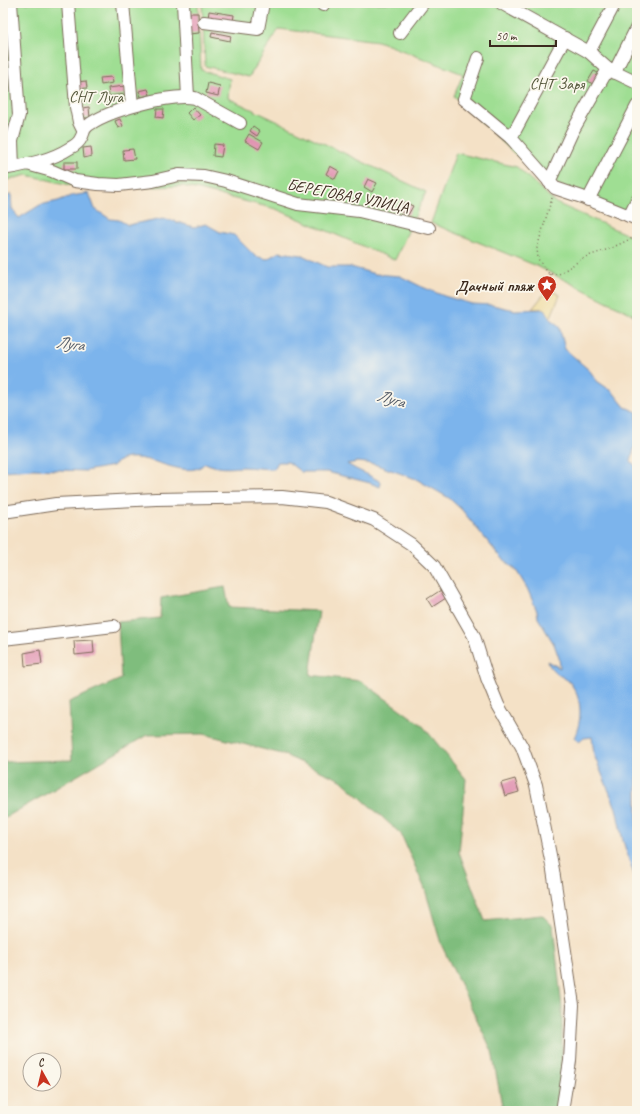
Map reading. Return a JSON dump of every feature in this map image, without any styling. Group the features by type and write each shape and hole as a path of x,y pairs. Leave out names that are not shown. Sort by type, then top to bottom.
{"street":[{"path":"11,3 19,115 12,141 8,168 49,158 69,149 82,137 83,130 79,122 76,107 68,3"},
{"path":"123,3 132,106"},
{"path":"183,3 188,97"},
{"path":"204,22 258,29 263,3"},
{"path":"400,33 423,3"},
{"path":"501,3 589,52 611,71 637,83"},
{"path":"589,52 615,3"},
{"path":"552,185 572,132 637,27"},
{"path":"511,138 565,38"},
{"path":"478,58 464,99 511,138 552,185 633,218 637,200"},
{"path":"83,130 109,114 132,106 149,102 188,97 195,98 240,123"},
{"path":"588,200 637,106"},
{"name":"БЕРЕГОВАЯ УЛИЦА","path":"28,164 52,171 75,181 98,184 118,185 153,182 179,175 204,176 226,181 298,204 360,211 429,228"},
{"path":"3,512 56,504 156,499 282,497 326,502 374,520 411,544 434,566 474,636 495,698 522,747 536,785 553,870 573,1005 570,1061 562,1111"},
{"path":"3,639 114,626"}],"path":[{"path":"552,185 537,248 538,259 549,274 553,284 552,289"},
{"path":"549,274 559,274 585,257 609,249 637,236"}],"green space":[{"name":"СНТ Луга","path":"3,3 198,3 201,70 230,79 228,98 426,192 395,260 276,209 183,186 87,189 27,175 3,181"},
{"name":"СНТ Заря","path":"202,3 637,3 637,218 538,176 454,96 463,74 378,41 279,29 249,77 205,66"},
{"path":"456,153 517,167 556,203 637,239 637,326 633,322 634,315 537,266 431,223"},
{"path":"225,587 229,607 319,611 310,675 361,681 422,725 466,779 459,852 485,921 542,915 553,926 562,1008 562,1077 557,1111 503,1111 492,1051 441,944 425,889 401,834 341,780 282,754 204,734 147,735 3,819 3,762 72,760 69,702 121,679 118,622 160,618 161,598"}],"sand":[{"name":"Дачный пляж","path":"548,289 560,295 550,319 545,309 532,309"}],"water":[{"name":"Луга","path":"89,193 95,209 110,219 119,220 128,225 163,218 194,227 206,224 220,232 234,235 255,256 267,259 279,252 302,255 327,267 351,267 375,274 400,276 444,296 472,304 492,305 515,310 545,309 550,319 559,326 565,349 590,371 597,381 613,392 625,407 637,412 637,442 631,461 637,468 637,884 623,841 616,808 594,755 592,737 584,738 579,742 574,738 580,718 578,697 570,682 555,672 547,661 560,668 559,658 554,644 538,618 537,611 527,588 516,570 501,558 462,510 449,498 416,479 374,464 358,462 347,464 381,482 380,487 327,472 301,472 288,462 278,462 274,469 246,467 223,468 205,463 196,469 186,470 134,458 122,459 113,466 85,471 33,469 3,471 3,205 5,204 3,199 11,194 12,209 19,218 40,205 71,196"}],"building":[{"path":"209,11 234,15 233,22 208,19"},
{"path":"187,13 198,13 199,33 189,34"},
{"path":"212,32 231,36 230,41 211,37"},
{"path":"594,71 600,74 594,85 588,81"},
{"path":"112,77 113,83 101,85 100,78"},
{"path":"86,81 87,88 76,89 76,82"},
{"path":"208,83 220,86 218,96 206,93"},
{"path":"125,86 126,94 109,96 108,88"},
{"path":"148,89 150,95 141,97 139,91"},
{"path":"89,107 90,118 83,118 82,108"},
{"path":"193,107 200,115 193,120 187,113"},
{"path":"157,109 164,109 163,118 156,117"},
{"path":"120,119 123,126 118,128 115,121"},
{"path":"253,126 260,131 257,136 250,131"},
{"path":"249,134 263,142 259,149 245,141"},
{"path":"214,144 223,145 221,157 213,156"},
{"path":"91,147 92,156 84,158 83,148"},
{"path":"133,149 135,159 124,160 123,150"},
{"path":"64,162 77,162 77,169 64,169"},
{"path":"330,166 339,171 335,179 326,174"},
{"path":"368,179 377,183 372,192 364,187"},
{"path":"404,202 413,206 408,215 400,211"},
{"path":"441,590 446,598 432,607 427,599"},
{"path":"93,640 94,653 75,655 74,641"},
{"path":"40,650 42,664 25,666 24,653"},
{"path":"515,779 519,792 505,796 501,783"}],"place":[{"name":"Дачный пляж","path":"547,302"}]}
